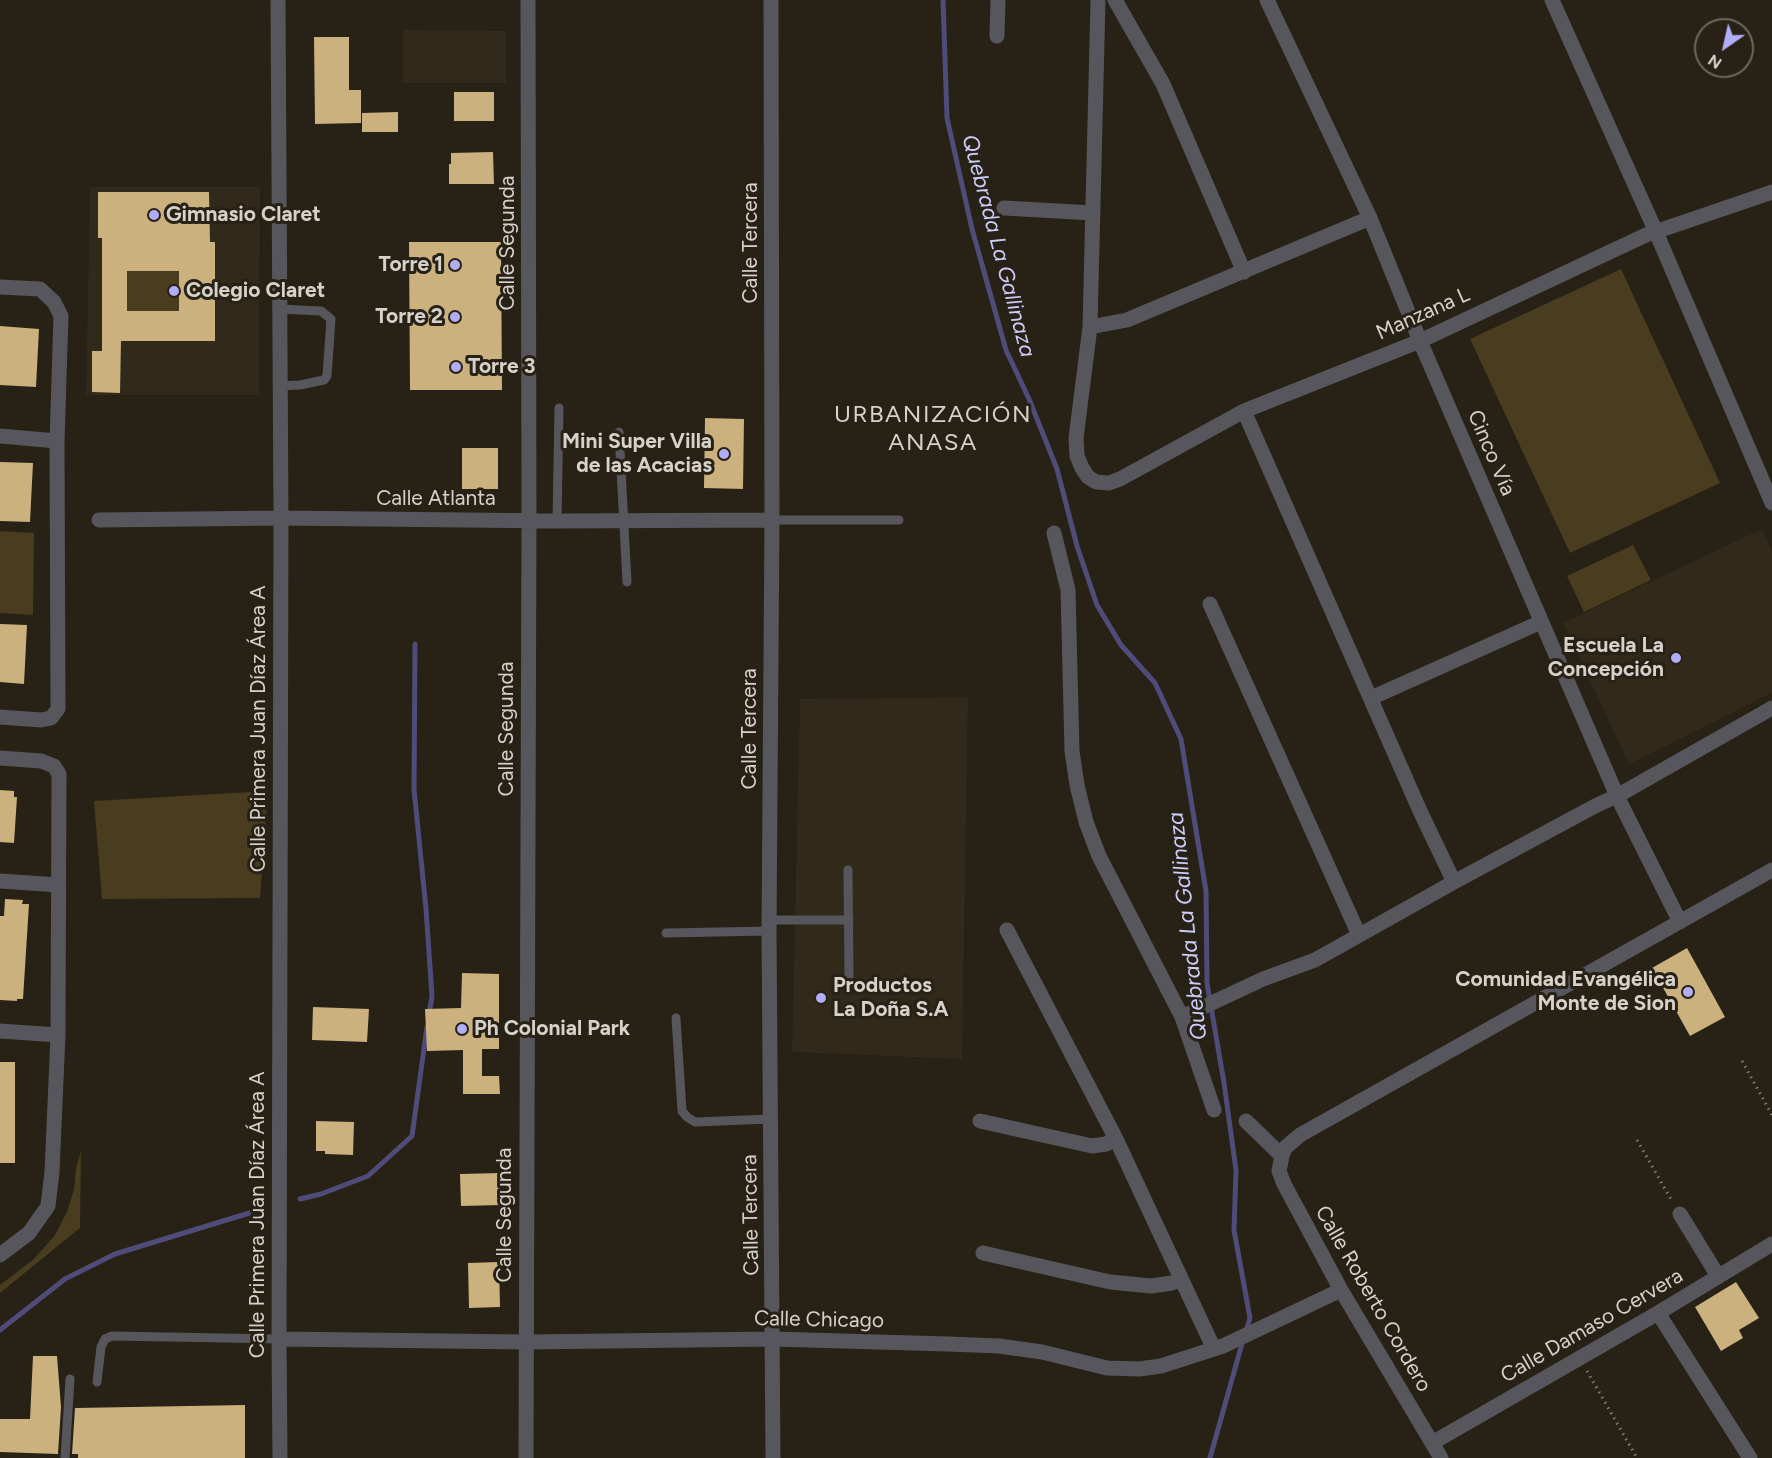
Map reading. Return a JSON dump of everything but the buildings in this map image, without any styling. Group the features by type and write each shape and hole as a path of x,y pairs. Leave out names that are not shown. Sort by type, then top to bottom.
{"street":[{"name":"Calle Primera Juan Díaz Área A","path":"278,0 281,518 280,1458"},
{"name":"Calle Segunda","path":"526,1458 528,0"},
{"name":"Calle Tercera","path":"771,0 772,520 769,926 773,1458"},
{"path":"997,36 998,0"},
{"path":"1098,0 1090,327 1127,320 1370,218"},
{"path":"1115,0 1163,84 1244,272"},
{"name":"Cinco Vía","path":"1267,0 1370,218 1420,341 1617,796 1680,922"},
{"path":"1552,0 1645,236 1772,504"},
{"name":"Manzana L","path":"1090,327 1076,438 1077,456 1088,477 1096,482 1108,483 1120,479 1244,411 1420,341 1645,236 1772,192"},
{"path":"1004,208 1093,213"},
{"path":"0,287 40,289 54,302 61,316 57,441 58,709 51,718 41,720 0,717"},
{"path":"1244,411 1420,811 1454,882"},
{"path":"0,436 57,441"},
{"name":"Calle Atlanta","path":"99,520 281,518 557,521 772,520"},
{"path":"1054,533 1068,590 1072,751 1086,822 1099,856 1182,1017 1214,1110"},
{"path":"1210,604 1359,935"},
{"path":"1371,699 1541,622"},
{"path":"1182,1017 1263,979 1315,960 1454,882 1596,805 1617,796 1772,708"},
{"path":"0,758 41,761 54,766 59,774 58,1035 52,1172 48,1206 29,1233 0,1255"},
{"path":"1246,1121 1282,1156 1286,1148 1300,1135 1772,870"},
{"path":"0,881 59,885"},
{"path":"1007,930 1116,1139 1181,1280 1219,1347"},
{"path":"0,1031 58,1035"},
{"path":"980,1121 1092,1146 1106,1144 1116,1139"},
{"name":"Calle Roberto Cordero","path":"1282,1156 1279,1171 1284,1185 1341,1290 1441,1458"},
{"path":"1680,1214 1718,1276"},
{"name":"Calle Damaso Cervera","path":"1432,1443 1658,1313 1772,1244"},
{"path":"983,1253 1110,1282 1151,1286 1181,1280"},
{"name":"Calle Chicago","path":"279,1339 526,1342 773,1340 999,1346 1042,1352 1107,1368 1139,1369 1161,1366 1219,1347 1341,1290"},
{"path":"1658,1313 1750,1458"}],"lane":[{"path":"279,309 321,311 331,319 327,376 324,380 279,386"},
{"path":"557,521 559,408"},
{"path":"619,432 627,582"},
{"path":"772,520 899,520"},
{"path":"848,870 849,978"},
{"path":"666,933 849,920"},
{"path":"676,1018 682,1111 687,1118 695,1122 771,1119"},
{"path":"97,1382 101,1347 105,1339 112,1336 279,1339"},
{"path":"65,1458 70,1379"}],"path":[{"path":"1742,1061 1772,1115"},
{"path":"1637,1140 1680,1214"},
{"path":"1579,1358 1637,1458"}],"shaded area":[{"path":"403,30 506,31 506,83 403,83"},
{"name":"Colegio Claret","path":"90,187 260,187 259,395 86,395"},
{"path":"1621,269 1720,483 1570,553 1470,339"},
{"path":"127,271 179,271 179,311 127,311"},
{"name":"Escuela La Concepción","path":"1762,529 1772,551 1772,693 1629,764 1563,623"},
{"path":"0,531 34,533 33,615 0,613"},
{"path":"1633,545 1651,580 1584,612 1567,576"},
{"name":"Productos La Doña S.A","path":"968,697 962,1059 792,1052 800,699"},
{"path":"268,791 260,898 102,899 94,801"},
{"path":"81,1151 80,1228 0,1293 0,1285 34,1259 55,1235 67,1212 74,1190 76,1168"}],"waterway":[{"name":"Quebrada La Gallinaza","path":"943,0 947,118 972,229 1006,350 1029,399 1057,469 1077,546 1097,605 1121,645 1155,683 1181,739 1206,891 1207,983 1236,1170 1234,1230 1250,1318 1246,1331"},
{"path":"415,644 414,789 432,996 429,1015"},
{"path":"300,1199 321,1194 368,1176 412,1136 427,1027"},
{"path":"0,1330 65,1279 115,1254 256,1211"},
{"name":"Quebrada La Gallinaza","path":"1210,1458 1243,1340"}],"place":[{"name":"Gimnasio Claret","path":"154,215"},
{"name":"Torre 1","path":"455,265"},
{"name":"Colegio Claret","path":"174,291"},
{"name":"Torre 2","path":"455,317"},
{"name":"Torre 3","path":"456,367"},
{"name":"Mini Super Villa de las Acacias","path":"724,454"},
{"name":"Escuela La Concepción","path":"1676,658"},
{"name":"Comunidad Evangélica Monte de Sion","path":"1688,992"},
{"name":"Productos La Doña S.A","path":"821,998"},
{"name":"Ph Colonial Park","path":"462,1029"}],"district":[{"name":"URBANIZACIÓN ANASA","path":"933,429"}]}
